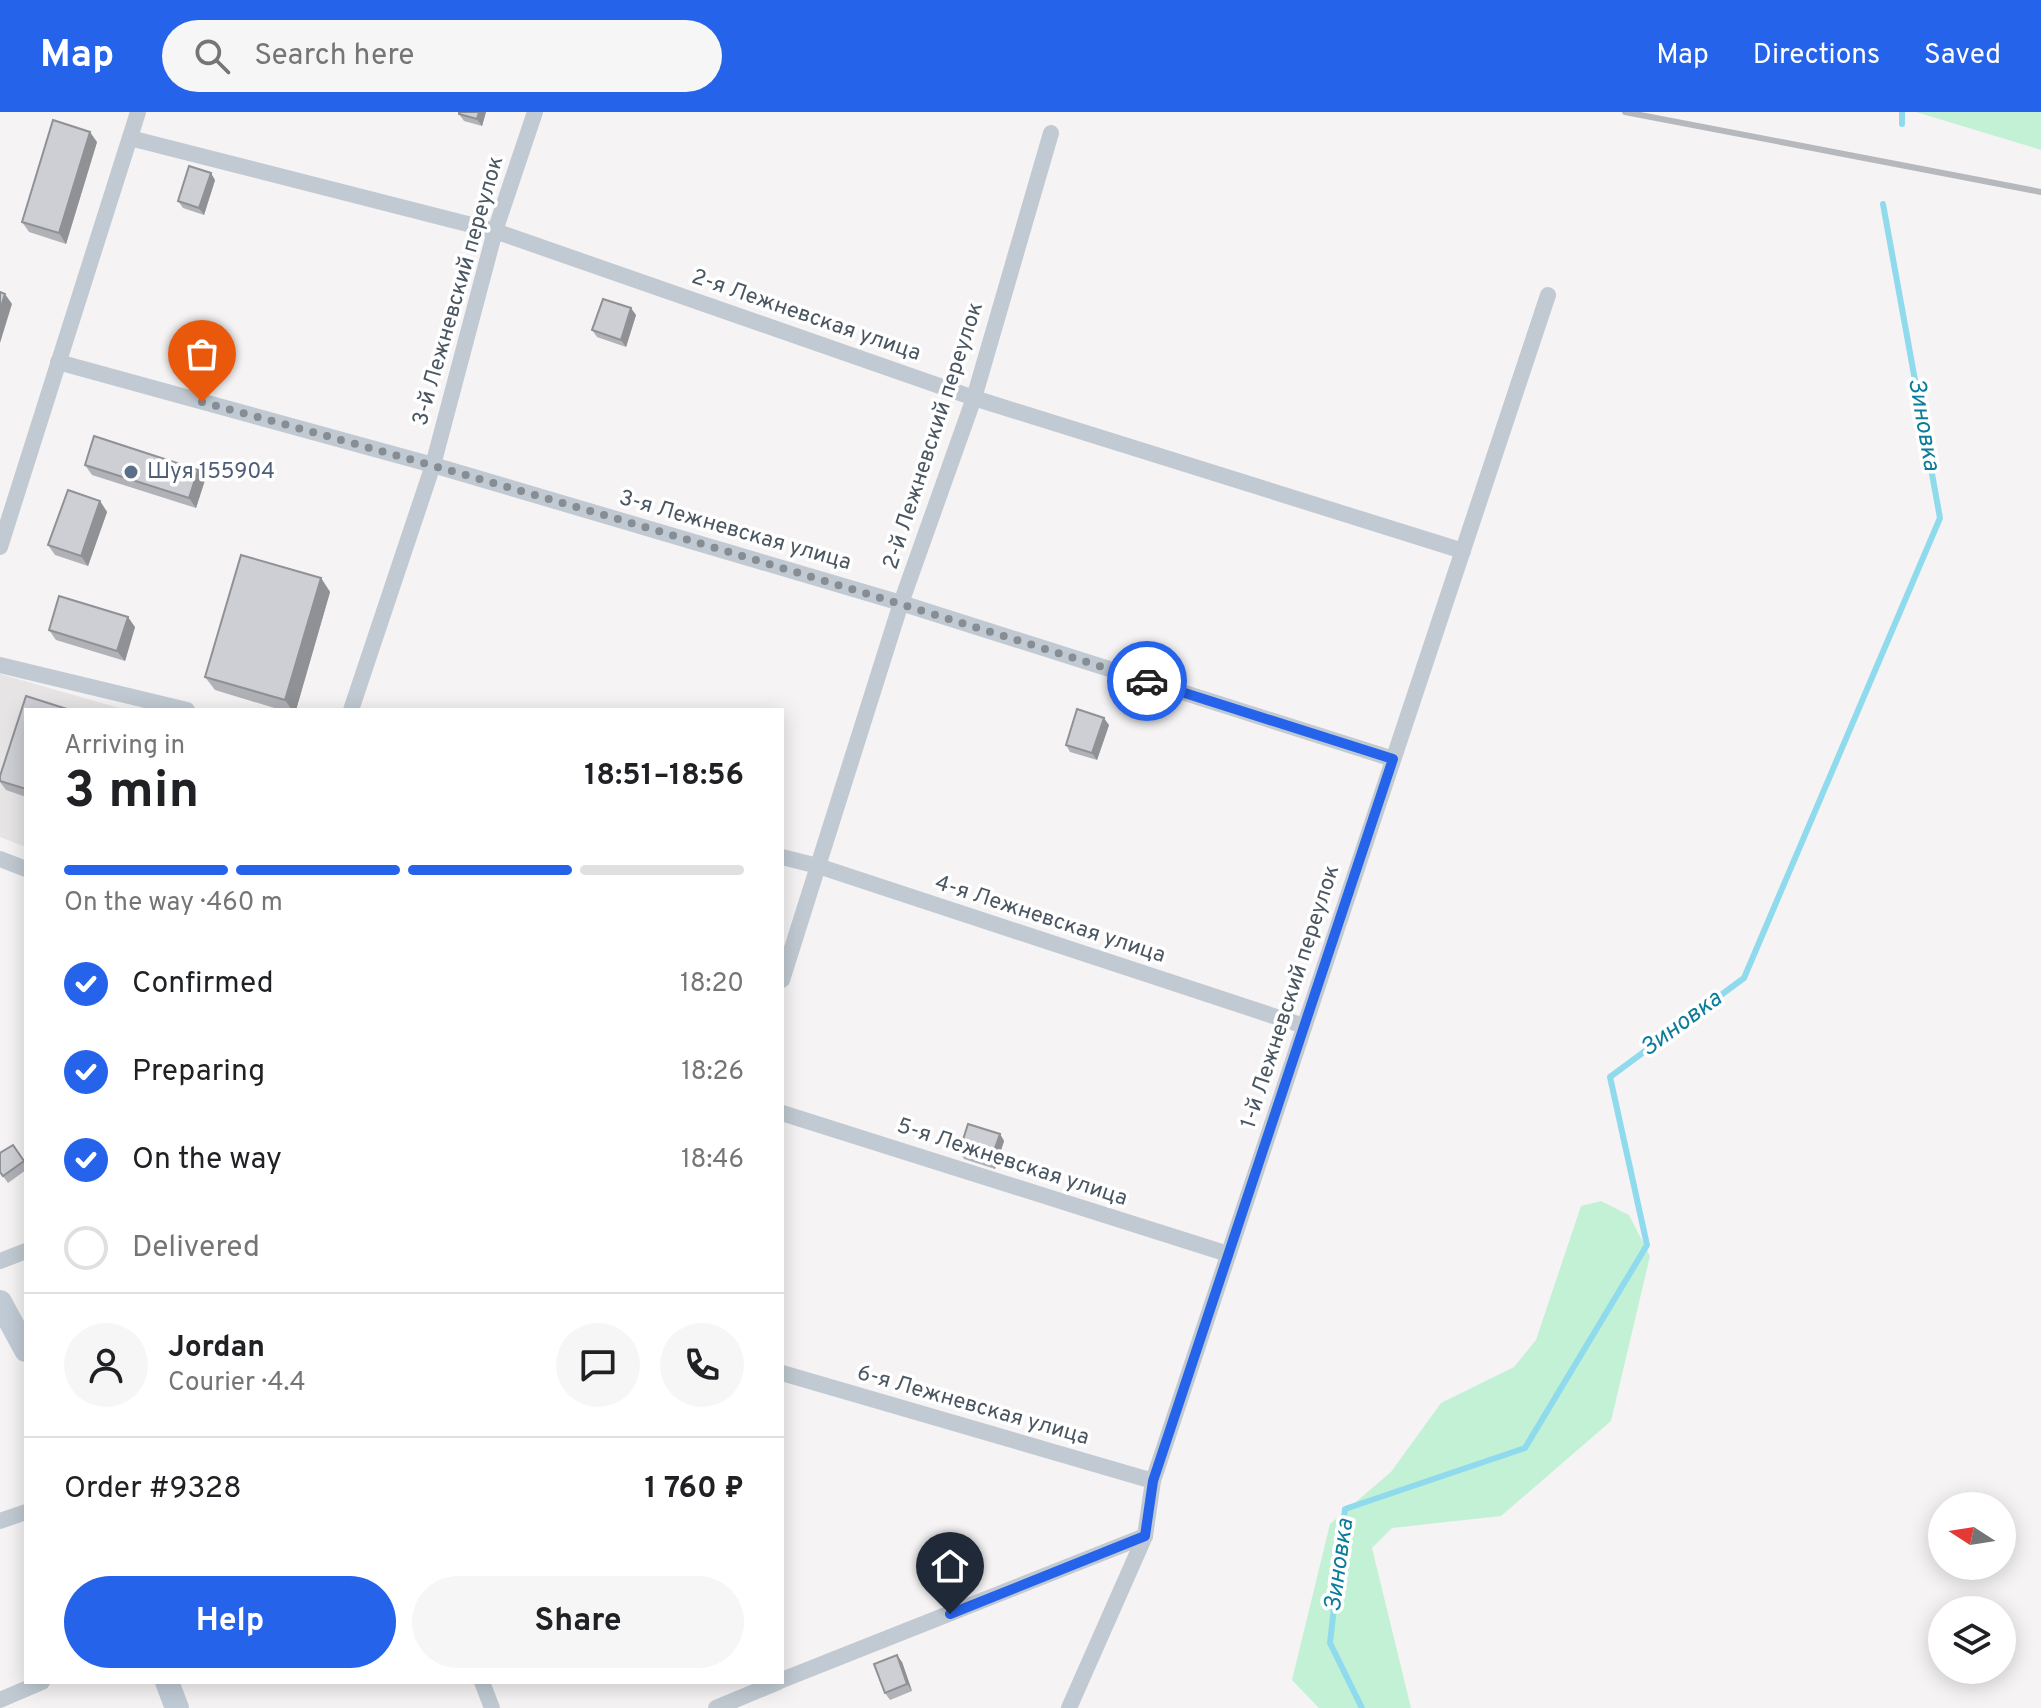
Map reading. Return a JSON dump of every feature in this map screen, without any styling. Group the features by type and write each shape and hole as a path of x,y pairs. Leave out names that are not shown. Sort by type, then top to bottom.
{"main road":[{"path":"0,1302 24,1346"},
{"path":"168,1684 177,1708"}],"street":[{"path":"0,547 138,112"},
{"name":"3-й Лежневский переулок","path":"352,708 433,465 495,231 535,112"},
{"name":"2-й Лежневский переулок","path":"784,974 901,603 974,398 1051,133"},
{"name":"2-я Лежневская улица","path":"130,138 495,231 974,398 1463,551"},
{"name":"1-й Лежневский переулок","path":"1069,1708 1145,1536 1153,1481 1548,295"},
{"name":"3-я Лежневская улица","path":"58,362 433,465 901,603 1393,759"},
{"path":"0,665 179,708"},
{"name":"4-я Лежневская улица","path":"784,858 1304,1026"},
{"path":"0,859 24,868"},
{"name":"5-я Лежневская улица","path":"784,1114 1228,1254"},
{"path":"0,1261 24,1252"},
{"name":"6-я Лежневская улица","path":"784,1374 1153,1481"},
{"path":"0,1521 24,1513"},
{"path":"784,1679 1145,1536"},
{"path":"0,1700 37,1684"},
{"path":"483,1684 492,1708"},
{"path":"729,1684 737,1704"},
{"path":"716,1708 737,1704 774,1684"}],"shaded area":[{"path":"0,674 119,708 24,708 24,846 0,837"}],"green space":[{"path":"1916,112 2041,112 2041,150"},
{"path":"1601,1201 1629,1215 1650,1256 1611,1421 1501,1516 1392,1528 1372,1548 1411,1708 1319,1708 1292,1680 1330,1524 1391,1472 1441,1403 1514,1367 1536,1340 1581,1206"}],"building":[{"path":"459,112 479,112 477,119"},
{"path":"53,120 90,132 59,233 22,222"},
{"path":"189,166 211,173 199,208 178,201"},
{"path":"0,292 5,294 0,310"},
{"path":"603,299 631,308 621,340 592,330"},
{"path":"94,436 198,470 189,498 85,465"},
{"path":"68,490 100,501 81,556 48,545"},
{"path":"241,555 321,578 285,700 205,677"},
{"path":"59,596 128,617 117,651 49,630"},
{"path":"26,696 64,708 24,708 24,788 0,781"},
{"path":"1077,709 1104,718 1092,753 1066,745"},
{"path":"968,1124 1000,1134 990,1162 959,1152"},
{"path":"13,1145 24,1161 3,1176 0,1172 0,1153"},
{"path":"897,1655 907,1684 885,1693 874,1664"}],"waterway":[{"name":"Зиновка","path":"1902,112 1902,124"},
{"name":"Зиновка","path":"1362,1708 1330,1643 1345,1509 1525,1448 1647,1245 1610,1077 1744,978 1940,518 1883,204"}],"railway":[{"path":"1625,112 2041,192"}],"way so far":[{"path":"202,402 433,465 901,603 1147,681"}],"place":[{"name":"Шуя 155904","path":"131,472"}],"route":[{"path":"950,1614 1145,1536 1153,1481 1393,759 1147,681"}]}
